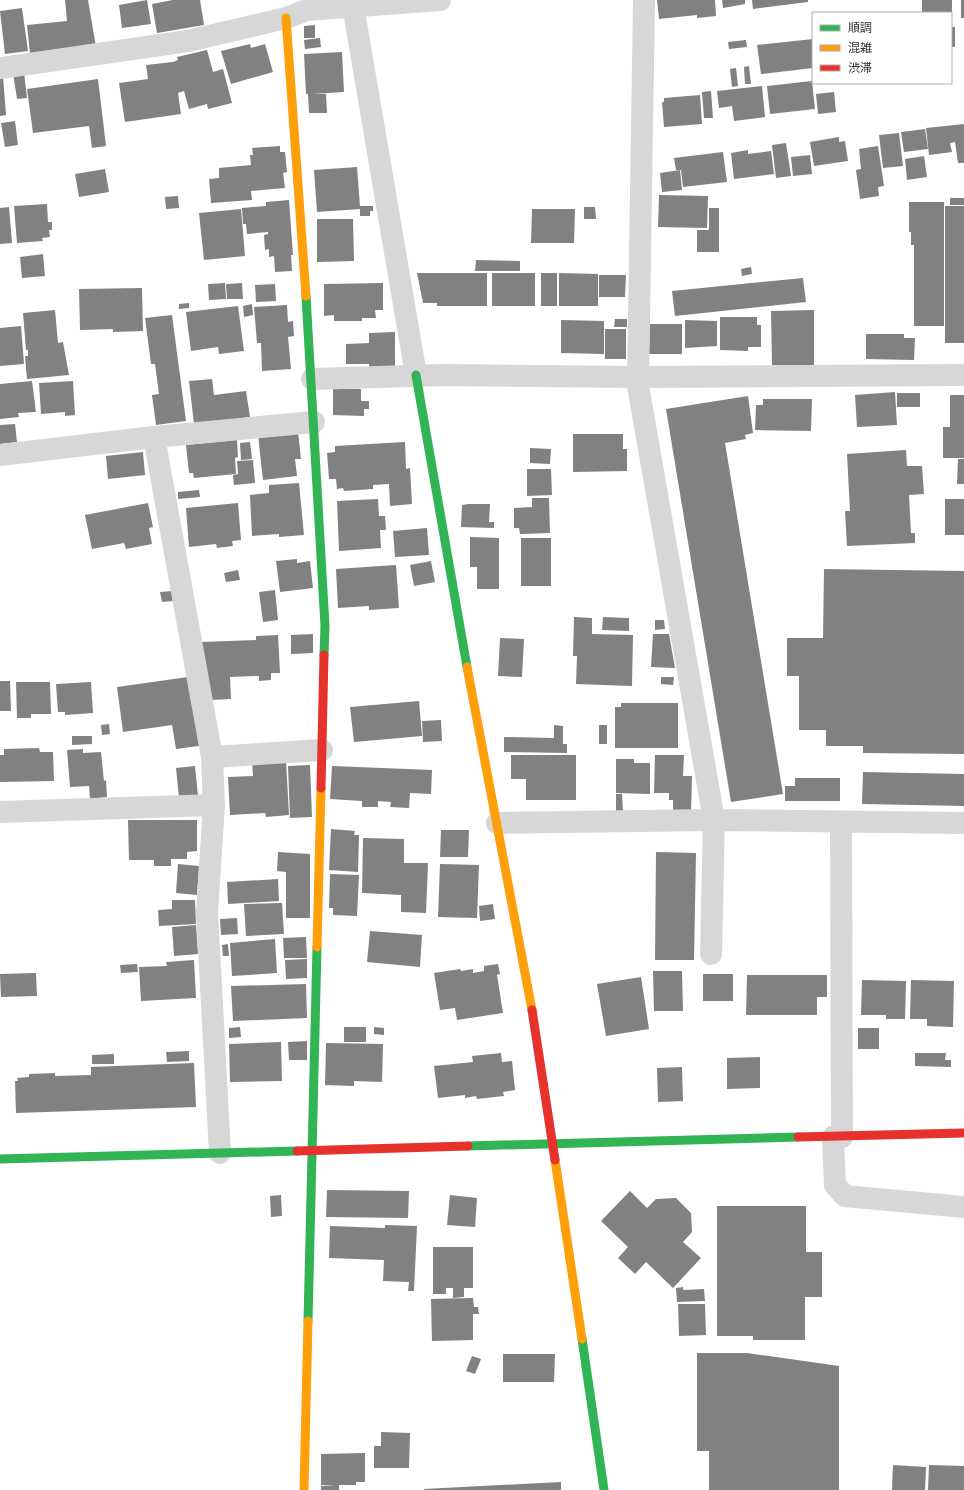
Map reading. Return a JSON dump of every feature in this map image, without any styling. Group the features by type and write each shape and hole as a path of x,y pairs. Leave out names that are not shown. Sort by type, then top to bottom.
{"street":[{"path":"0,68 188,41 286,18 307,10 353,3 440,0"},
{"path":"644,0 638,386 714,820 711,954"},
{"path":"353,3 463,645 527,980 562,1202 604,1490"},
{"path":"286,18 312,379 325,626 304,1490"},
{"path":"312,379 416,375 639,377 964,375"},
{"path":"0,455 154,437 314,422"},
{"path":"154,437 163,496 212,757 214,805 207,912 220,1153"},
{"path":"212,757 322,750"},
{"path":"0,812 214,805"},
{"path":"497,823 714,820 964,823"},
{"path":"842,822 838,1137 835,1185 846,1196 964,1207"},
{"path":"0,1159 964,1133"}],"building":[{"path":"65,0 88,0 96,47 30,53 27,25 67,21"},
{"path":"147,0 151,24 122,28 119,5"},
{"path":"173,0 200,0 204,25 157,33 152,4"},
{"path":"657,0 715,0 716,16 697,18 697,15 659,19"},
{"path":"722,0 745,0 745,4 723,8"},
{"path":"752,0 808,0 808,2 753,9"},
{"path":"922,0 952,0 952,12 922,12"},
{"path":"961,0 964,0 964,18 961,18"},
{"path":"22,8 28,51 5,54 0,11"},
{"path":"315,25 315,38 304,38 304,26"},
{"path":"952,27 955,27 955,47 952,47"},
{"path":"320,38 321,47 305,49 304,40"},
{"path":"812,39 812,68 761,74 757,45"},
{"path":"746,40 747,47 729,49 728,42"},
{"path":"250,44 251,48 265,44 273,72 231,84 221,51"},
{"path":"207,50 213,72 223,69 232,103 208,109 207,104 189,109 184,91 178,93 181,114 125,122 119,83 148,79 146,65 173,62 178,60 177,57"},
{"path":"342,52 344,92 313,94 326,94 327,113 309,113 308,94 306,94 304,54"},
{"path":"749,66 751,84 745,84 744,67"},
{"path":"736,68 738,86 732,87 730,69"},
{"path":"24,72 27,98 17,99 13,73"},
{"path":"0,76 3,76 6,115 0,116"},
{"path":"98,79 106,146 92,148 89,126 33,133 27,89"},
{"path":"812,81 815,109 770,114 767,86"},
{"path":"762,86 765,117 734,121 732,106 719,108 717,91"},
{"path":"711,91 713,118 704,118 702,92"},
{"path":"834,92 836,112 818,114 816,94"},
{"path":"700,95 702,124 664,127 662,102 664,102 664,98"},
{"path":"15,121 18,145 5,147 1,123"},
{"path":"964,124 964,163 958,163 955,142 950,143 952,152 929,155 926,128"},
{"path":"925,129 928,149 904,152 901,132"},
{"path":"899,133 903,166 883,168 879,135"},
{"path":"839,137 839,142 845,141 848,161 814,166 810,142"},
{"path":"786,143 791,176 776,178 772,145"},
{"path":"280,146 280,152 285,152 287,172 283,173 285,188 251,191 252,200 211,203 209,179 219,178 219,168 251,165 250,155 253,155 252,148"},
{"path":"878,146 884,186 878,187 879,196 860,199 856,170 861,169 859,149"},
{"path":"748,150 748,154 771,151 774,174 734,179 731,153"},
{"path":"723,152 727,182 683,187 681,170 676,170 674,158"},
{"path":"810,155 812,174 793,176 791,157"},
{"path":"924,156 927,177 907,180 905,159"},
{"path":"357,167 360,206 373,206 373,211 370,211 370,216 360,216 360,209 317,212 314,170"},
{"path":"105,169 109,192 79,197 75,174"},
{"path":"680,170 682,190 662,192 660,173"},
{"path":"659,195 708,196 707,228 658,227"},
{"path":"178,196 179,208 166,209 165,197"},
{"path":"950,198 964,198 964,205 950,205"},
{"path":"289,200 293,255 291,255 292,271 275,272 274,256 269,257 269,249 265,250 264,235 268,234 268,232 247,234 246,224 243,224 242,208 266,206 266,202"},
{"path":"909,202 944,202 944,326 914,326 914,245 911,245 911,232 909,232"},
{"path":"47,204 48,222 52,222 52,230 49,230 50,237 42,238 43,241 17,243 14,206"},
{"path":"945,206 964,206 964,343 945,343"},
{"path":"9,207 12,243 0,244 0,208"},
{"path":"584,207 595,207 596,219 584,219"},
{"path":"709,208 719,208 719,252 697,252 697,230 709,230"},
{"path":"241,209 245,256 204,260 199,213"},
{"path":"532,209 575,209 574,243 531,243"},
{"path":"317,219 353,219 354,261 317,262"},
{"path":"43,254 45,276 22,278 20,257"},
{"path":"476,260 520,261 520,271 475,271"},
{"path":"751,267 752,274 742,276 741,269"},
{"path":"417,273 487,273 487,306 437,306 437,303 423,303"},
{"path":"492,273 535,273 535,306 492,306"},
{"path":"541,273 557,273 557,306 541,306"},
{"path":"559,273 598,274 598,306 559,306"},
{"path":"599,275 626,275 625,297 599,297"},
{"path":"803,278 806,302 675,316 672,291"},
{"path":"225,283 226,299 209,300 208,284"},
{"path":"242,283 243,299 227,299 226,284"},
{"path":"383,283 383,310 375,310 376,318 362,318 362,321 334,321 334,315 324,316 324,284"},
{"path":"275,284 276,301 256,302 255,285"},
{"path":"142,288 143,331 113,332 113,329 80,330 79,289"},
{"path":"189,303 189,308 179,309 179,304"},
{"path":"252,304 253,315 244,317 243,306"},
{"path":"287,305 288,322 293,321 294,336 288,337 291,369 262,371 261,343 257,343 254,307"},
{"path":"238,306 244,351 219,354 218,347 191,351 186,312"},
{"path":"55,310 58,343 63,342 69,375 27,379 25,356 28,356 28,350 26,350 23,313"},
{"path":"814,310 814,365 772,365 771,311"},
{"path":"172,315 186,421 156,425 152,395 159,394 155,364 151,364 145,318"},
{"path":"720,317 757,317 757,325 761,325 761,347 748,347 748,351 720,350"},
{"path":"615,319 627,319 627,327 614,327"},
{"path":"561,320 604,321 604,354 561,353"},
{"path":"685,320 717,321 717,346 685,348"},
{"path":"650,324 682,324 682,354 649,354"},
{"path":"21,326 24,364 0,366 0,328"},
{"path":"605,329 626,329 626,359 605,359"},
{"path":"395,332 395,368 369,368 369,364 346,364 346,344 369,343 369,333"},
{"path":"866,334 904,334 904,338 915,338 914,360 866,359"},
{"path":"212,379 214,395 246,391 250,417 194,424 189,381"},
{"path":"32,381 36,412 18,413 19,417 0,419 0,384"},
{"path":"73,381 75,415 65,416 65,412 41,414 39,383"},
{"path":"333,389 361,389 361,401 369,401 369,409 364,409 364,416 333,415"},
{"path":"895,392 897,425 857,427 855,395"},
{"path":"897,393 920,393 920,407 897,407"},
{"path":"950,395 964,395 964,458 943,458 943,427 950,427"},
{"path":"748,396 753,433 745,435 746,439 725,443 783,794 731,802 666,409"},
{"path":"763,399 812,399 811,431 755,430 756,405 763,405"},
{"path":"15,424 17,442 0,444 0,425"},
{"path":"298,431 301,459 295,459 297,476 263,480 258,435"},
{"path":"573,434 623,434 623,449 627,449 627,471 573,472"},
{"path":"237,440 238,457 235,458 236,474 194,478 193,473 189,473 186,445"},
{"path":"250,442 252,459 241,460 240,443"},
{"path":"405,442 406,469 410,468 412,504 390,506 389,484 373,485 373,489 344,491 343,488 337,489 336,479 329,479 327,453 335,452 335,446"},
{"path":"530,448 551,449 550,464 530,463"},
{"path":"906,450 907,466 922,466 924,494 909,495 911,533 915,533 915,543 847,546 845,511 850,511 847,454"},
{"path":"143,452 145,475 108,479 106,456"},
{"path":"958,459 964,459 964,484 957,484"},
{"path":"253,460 255,483 234,485 233,475 238,474 237,461"},
{"path":"527,469 551,469 552,495 527,496"},
{"path":"299,483 304,535 279,537 279,534 252,536 250,495 269,493 269,485"},
{"path":"199,490 200,497 178,499 178,492"},
{"path":"532,498 549,498 550,533 520,534 519,528 514,528 514,508 532,507"},
{"path":"378,499 379,516 385,516 386,530 380,530 381,548 339,551 337,501"},
{"path":"945,499 964,499 964,535 945,535"},
{"path":"148,503 153,527 149,528 152,544 126,549 124,543 92,549 85,515"},
{"path":"238,503 241,540 232,541 233,546 217,548 216,544 189,547 186,508"},
{"path":"490,504 489,522 494,522 494,528 461,527 462,505"},
{"path":"427,528 429,555 395,557 393,531"},
{"path":"470,537 499,538 499,589 477,589 477,567 470,567"},
{"path":"521,538 551,538 551,586 521,586"},
{"path":"297,559 297,563 310,561 313,588 280,592 276,561"},
{"path":"431,561 435,582 414,586 410,565"},
{"path":"396,565 399,608 369,610 369,606 338,608 336,569"},
{"path":"824,569 964,571 964,754 863,753 863,746 826,746 826,730 799,730 799,676 787,676 787,638 823,638"},
{"path":"238,570 240,580 226,582 224,573"},
{"path":"275,590 278,620 263,622 259,592"},
{"path":"172,591 173,601 162,602 160,592"},
{"path":"574,617 592,618 592,634 633,635 632,686 576,684 577,656 573,656"},
{"path":"603,617 629,618 629,631 602,630"},
{"path":"655,620 664,620 665,629 655,630"},
{"path":"313,634 313,653 291,654 291,635"},
{"path":"653,634 669,634 675,668 651,667"},
{"path":"278,635 280,673 271,673 271,680 259,681 259,676 230,677 231,699 211,700 201,642 256,640 256,636"},
{"path":"500,638 524,639 522,677 498,676"},
{"path":"188,677 199,746 176,749 172,725 123,732 117,687"},
{"path":"661,677 674,677 673,685 661,684"},
{"path":"0,681 10,681 11,711 0,711"},
{"path":"16,682 50,682 51,714 31,714 31,718 17,718"},
{"path":"91,682 93,713 65,715 65,712 58,712 56,684"},
{"path":"419,701 422,736 354,742 350,707"},
{"path":"621,703 678,703 678,748 615,748 615,707 621,707"},
{"path":"441,720 442,741 423,742 422,721"},
{"path":"109,724 110,734 102,735 101,725"},
{"path":"554,725 563,726 563,744 567,744 567,753 504,752 504,737 554,738"},
{"path":"599,725 607,725 607,744 599,744"},
{"path":"72,736 92,736 92,744 72,745"},
{"path":"39,748 40,752 53,752 54,781 0,782 0,755 4,755 4,749"},
{"path":"83,749 83,753 101,752 104,781 106,780 107,797 90,799 89,786 70,787 67,750"},
{"path":"511,755 576,755 576,800 526,800 526,779 511,779"},
{"path":"655,755 684,755 683,776 692,776 691,812 673,812 673,800 669,800 669,793 654,793"},
{"path":"616,759 634,759 634,763 650,763 650,794 616,793"},
{"path":"286,760 289,815 266,817 265,813 230,815 228,777 253,776 252,762"},
{"path":"310,765 312,817 290,818 288,766"},
{"path":"195,766 198,796 179,798 176,768"},
{"path":"332,766 432,770 431,794 410,793 409,808 390,807 391,802 378,801 378,807 362,807 362,801 330,799"},
{"path":"863,772 964,774 964,806 862,804"},
{"path":"795,778 840,778 840,801 785,801 785,786 795,786"},
{"path":"616,794 622,794 623,811 616,811"},
{"path":"128,820 197,820 197,851 187,852 187,859 171,859 171,866 154,866 154,860 129,860"},
{"path":"331,829 355,831 354,835 359,835 358,872 329,870"},
{"path":"441,830 469,830 468,857 440,857"},
{"path":"363,838 404,839 404,863 428,863 426,913 401,912 401,895 362,893"},
{"path":"278,852 310,854 310,918 286,918 286,872 277,871"},
{"path":"656,852 696,853 694,960 655,960"},
{"path":"178,864 199,866 197,895 176,893"},
{"path":"440,864 479,865 477,918 438,917"},
{"path":"330,874 359,875 357,916 333,915 333,908 329,908"},
{"path":"278,879 279,901 228,904 227,882"},
{"path":"172,900 195,900 196,924 159,926 158,910 172,909"},
{"path":"282,903 284,934 246,936 244,904"},
{"path":"493,904 495,919 480,921 479,906"},
{"path":"237,918 238,934 221,935 220,919"},
{"path":"196,925 198,954 174,956 172,927"},
{"path":"370,931 422,935 420,967 367,962"},
{"path":"306,937 307,958 284,958 283,938"},
{"path":"275,939 277,973 232,976 230,943"},
{"path":"228,944 229,956 223,956 222,945"},
{"path":"307,959 307,978 286,979 285,960"},
{"path":"194,960 196,998 141,1001 139,967 167,966 166,962"},
{"path":"137,964 138,972 121,973 120,965"},
{"path":"498,964 500,974 497,975 503,1013 457,1020 455,1008 440,1010 434,973 460,969 461,971 473,969 473,973 484,971 484,966"},
{"path":"653,971 682,971 683,1011 654,1011"},
{"path":"36,973 37,996 1,997 0,974"},
{"path":"703,974 733,974 733,1001 703,1001"},
{"path":"747,975 827,975 827,997 817,997 817,1015 746,1015"},
{"path":"641,977 649,1029 606,1036 597,984"},
{"path":"862,980 906,981 905,1019 886,1019 886,1015 861,1015"},
{"path":"911,980 954,981 953,1027 927,1026 927,1019 910,1019"},
{"path":"306,984 307,1018 233,1021 231,986"},
{"path":"240,1027 241,1037 229,1038 229,1028"},
{"path":"344,1027 366,1027 366,1042 344,1042"},
{"path":"374,1027 384,1028 384,1035 374,1034"},
{"path":"858,1028 879,1028 879,1049 858,1049"},
{"path":"307,1041 307,1060 289,1060 288,1042"},
{"path":"281,1042 282,1081 230,1082 229,1044"},
{"path":"326,1043 383,1044 382,1082 354,1081 354,1086 325,1085"},
{"path":"189,1051 189,1061 167,1062 166,1052"},
{"path":"501,1053 502,1062 512,1061 515,1090 503,1092 504,1096 477,1099 476,1096 465,1098 465,1095 438,1098 434,1066 473,1062 472,1056"},
{"path":"915,1053 946,1053 945,1060 951,1060 951,1067 915,1066"},
{"path":"114,1054 114,1064 92,1064 92,1055"},
{"path":"760,1057 760,1088 727,1089 727,1058"},
{"path":"194,1063 196,1107 16,1113 15,1081 18,1081 17,1078 29,1077 29,1074 55,1073 55,1076 91,1075 91,1067"},
{"path":"682,1067 683,1101 658,1102 657,1068"},
{"path":"327,1190 409,1191 408,1218 326,1217"},
{"path":"630,1191 647,1208 656,1199 676,1198 691,1213 692,1232 683,1242 701,1258 673,1288 646,1262 635,1274 618,1258 628,1247 601,1221"},
{"path":"281,1195 282,1216 271,1217 270,1196"},
{"path":"450,1195 477,1198 475,1227 447,1225"},
{"path":"717,1206 806,1206 806,1252 822,1252 822,1297 805,1297 805,1340 753,1340 753,1336 717,1336"},
{"path":"385,1225 417,1226 414,1291 408,1291 409,1282 383,1281 384,1260 329,1258 330,1226 385,1228"},
{"path":"433,1247 473,1247 473,1288 464,1288 464,1297 453,1298 453,1288 446,1288 446,1294 433,1294"},
{"path":"683,1287 683,1290 704,1289 705,1301 677,1302 676,1288"},
{"path":"473,1298 474,1307 478,1307 479,1314 473,1314 473,1340 432,1341 431,1299"},
{"path":"678,1304 705,1304 706,1335 679,1336"},
{"path":"697,1353 747,1353 839,1366 839,1490 709,1490 709,1451 697,1451"},
{"path":"503,1354 555,1354 554,1382 503,1382"},
{"path":"472,1356 481,1359 475,1374 466,1371"},
{"path":"381,1432 410,1433 409,1468 374,1468 374,1446 381,1446"},
{"path":"365,1453 365,1482 356,1482 356,1485 339,1485 339,1490 321,1490 321,1486 335,1486 321,1485 321,1454"},
{"path":"893,1465 926,1467 925,1490 892,1490"},
{"path":"929,1465 964,1466 964,1490 928,1490"},
{"path":"561,1482 561,1490 424,1490 424,1489"}],"traffic: fast":[{"path":"306,296 325,626 324,655"},
{"path":"416,375 467,667"},
{"path":"308,1321 317,947"},
{"path":"468,1146 798,1137"},
{"path":"0,1159 297,1151"},
{"path":"582,1339 604,1490"}],"traffic: slow":[{"path":"286,18 306,296"},
{"path":"467,667 532,1010"},
{"path":"317,947 321,788"},
{"path":"555,1160 582,1339"},
{"path":"304,1490 308,1321"}],"traffic: jam":[{"path":"321,788 324,655"},
{"path":"532,1010 555,1160"},
{"path":"798,1137 964,1133"},
{"path":"297,1151 468,1146"}]}
